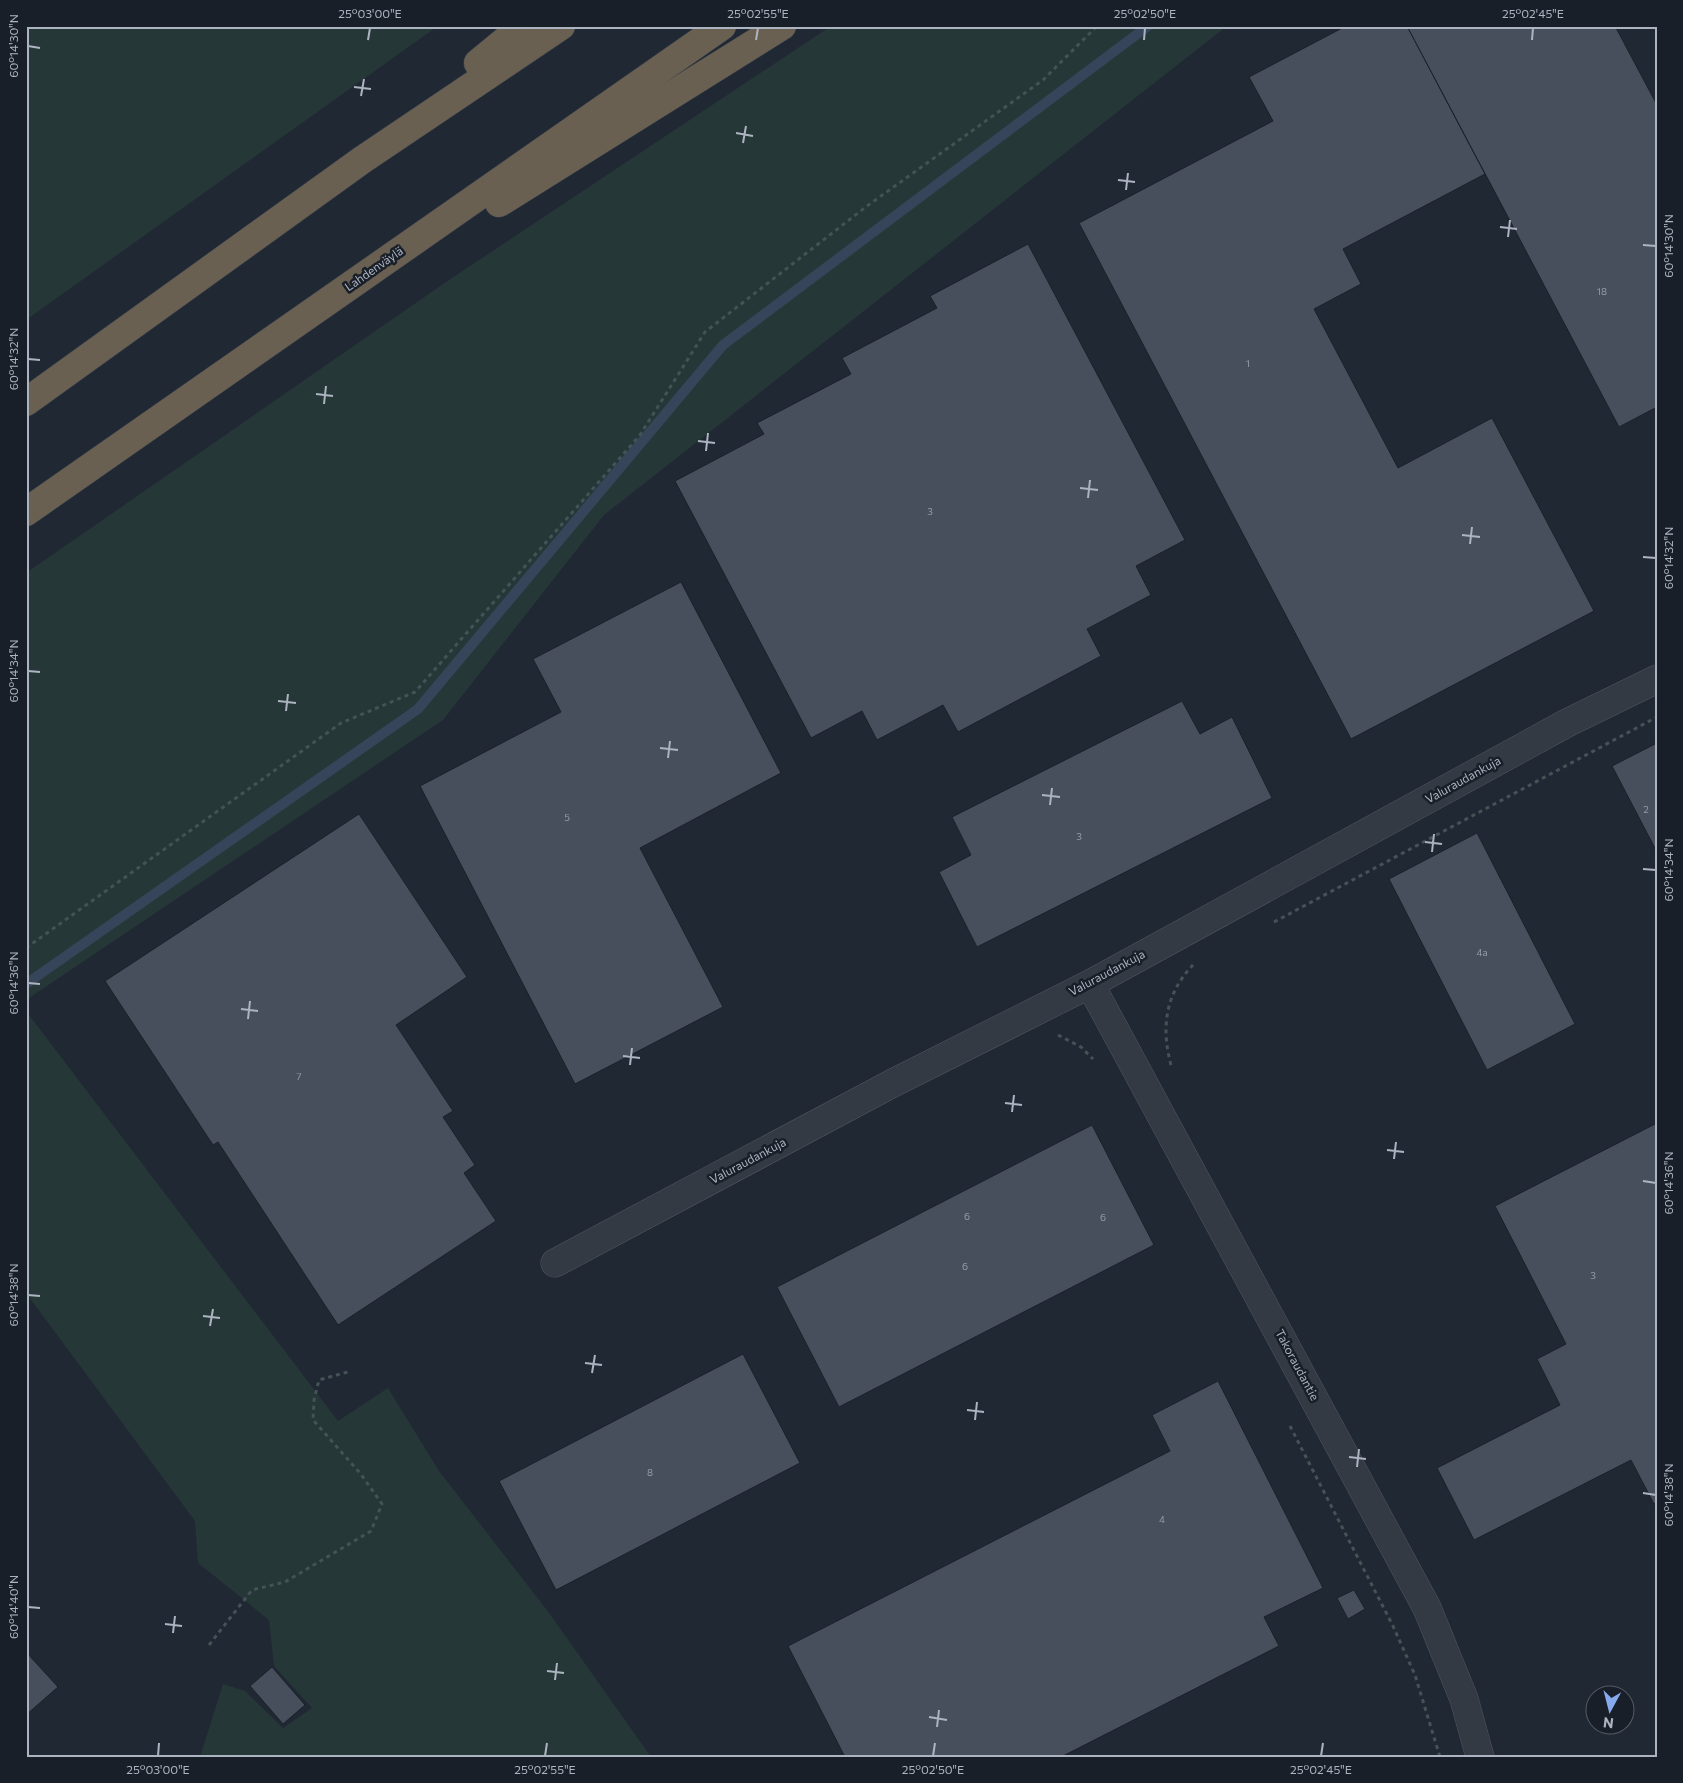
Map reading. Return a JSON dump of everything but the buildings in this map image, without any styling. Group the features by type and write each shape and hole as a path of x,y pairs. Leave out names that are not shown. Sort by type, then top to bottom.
{"highway":[{"path":"362,160 523,26"},
{"path":"26,402 362,160 561,26"},
{"name":"Lahdenväylä","path":"26,512 722,26"},
{"path":"205,387 782,26"}],"street":[{"name":"Valuraudankuja","path":"555,1264 893,1083 1090,984 1567,723 1657,680"},
{"name":"Takoraudantie","path":"1090,984 1427,1608 1464,1699 1480,1757"}],"path":[{"path":"26,948 341,723 415,692 640,435 705,332 867,206 1043,80 1097,26"},
{"path":"1270,924 1657,717"},
{"path":"1173,1070 1165,1042 1171,998 1180,980 1193,965 1201,961"},
{"path":"1052,1033 1069,1039 1082,1047 1097,1066"},
{"path":"209,1645 252,1590 285,1582 371,1531 382,1504 360,1473 313,1420 314,1400 319,1380 351,1371"},
{"path":"1289,1424 1393,1626 1415,1675 1440,1757"}],"shaded area":[{"path":"26,26 438,26 26,320"},
{"path":"831,26 1227,26 604,515 443,720 26,1000 26,573 446,282"},
{"path":"26,1011 338,1421 388,1388 439,1471 550,1614 651,1757 200,1757 223,1684 245,1691 283,1728 312,1708 274,1666 269,1620 198,1563 195,1521 26,1293"}],"waterway":[{"path":"26,984 418,709 723,345 1148,26"}]}
